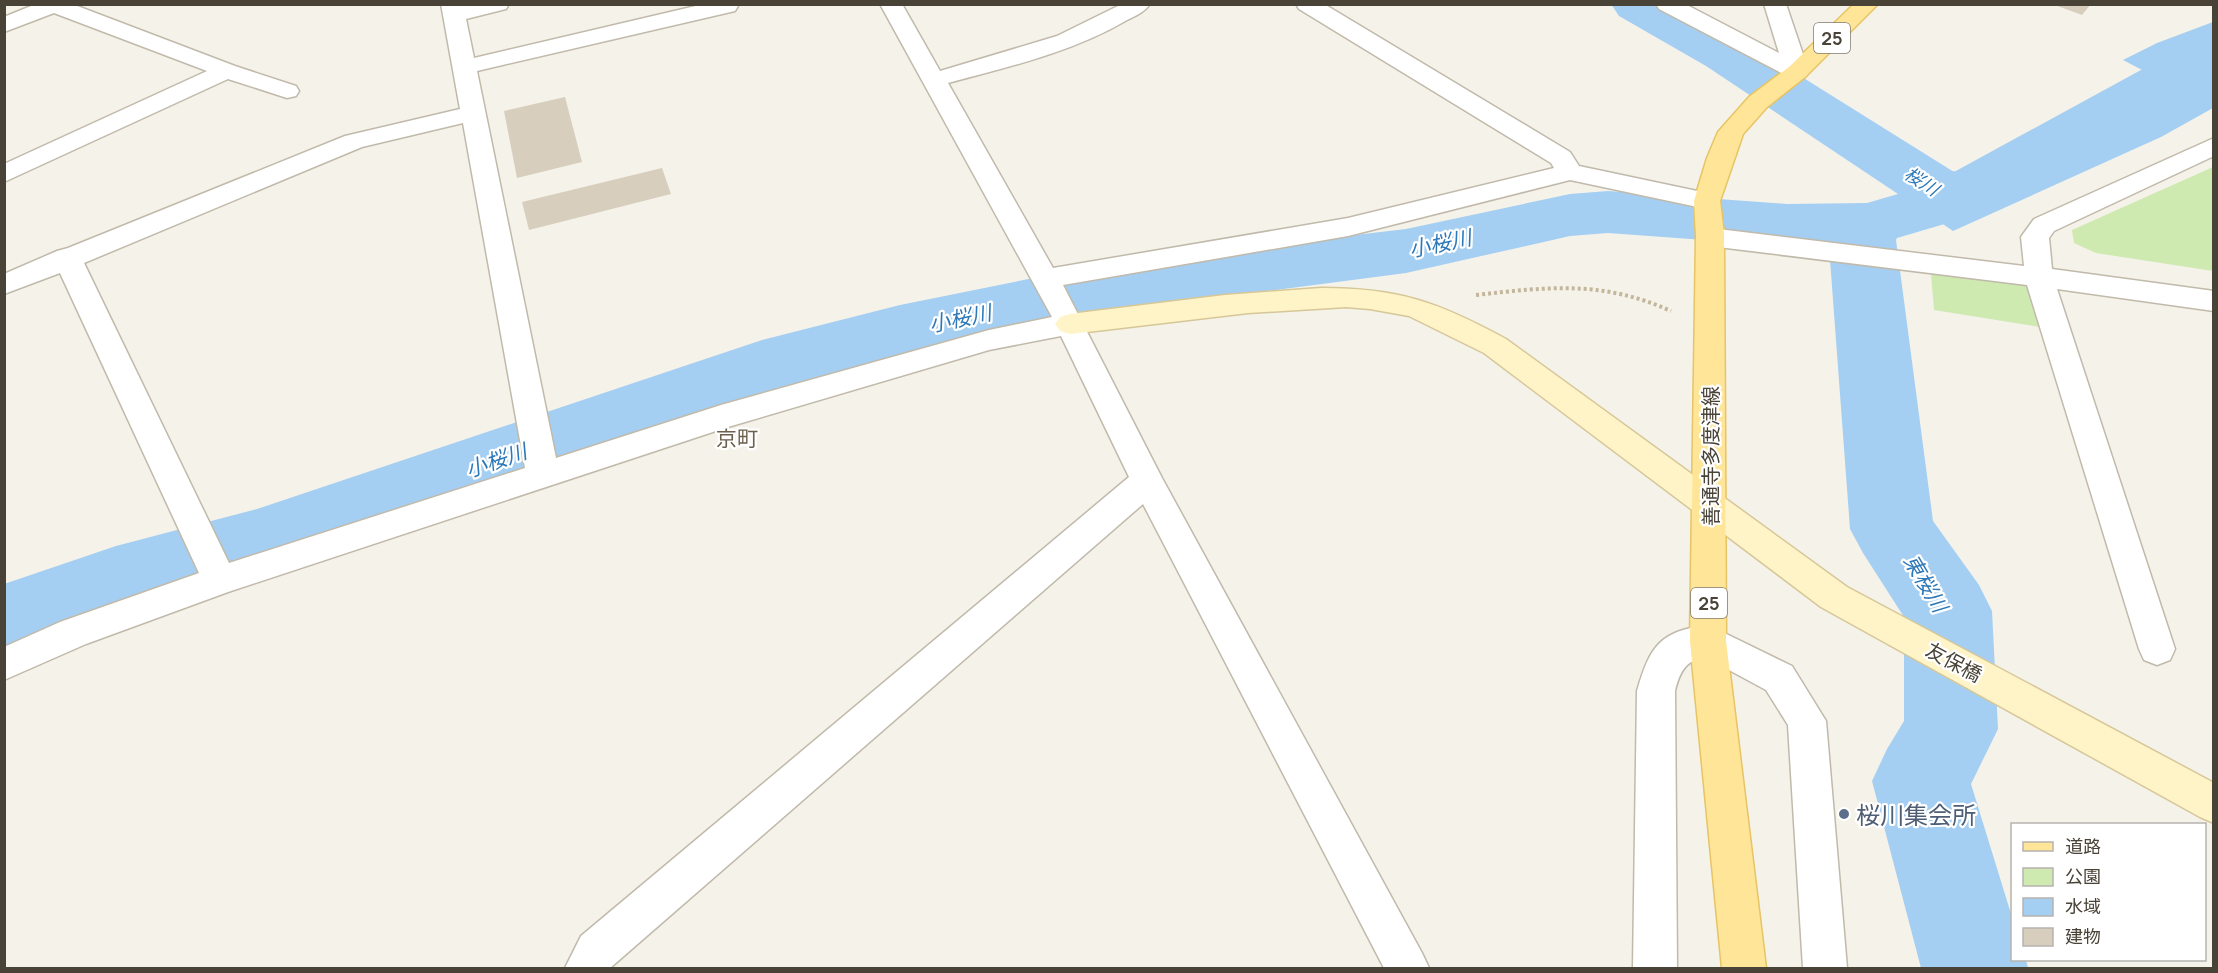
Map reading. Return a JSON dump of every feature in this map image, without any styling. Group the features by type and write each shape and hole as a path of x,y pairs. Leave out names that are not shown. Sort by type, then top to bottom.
{"main road":[{"name":"善通寺多度津線","path":"1744,969 1708,641 1709,219 1720,158 1731,132 1758,102 1797,72 1868,4"}],"street":[{"path":"498,4 453,10 538,456"},
{"path":"891,4 1066,316 1148,481 1407,969"},
{"path":"933,80 1026,55 1110,22 1139,4"},
{"path":"1307,4 1561,158 1570,172"},
{"path":"1667,4 1797,72"},
{"path":"1775,4 1797,72"},
{"path":"4,25 51,5 287,91"},
{"path":"464,67 727,6"},
{"path":"9,166 227,71"},
{"path":"4,285 67,257 354,141 473,113"},
{"path":"2157,649 2039,277 2035,237 2044,225 2214,146"},
{"path":"1046,280 1348,227 1570,172 1709,219 1851,255 2039,277 2214,301"},
{"path":"67,257 213,565"},
{"name":"友保橋","path":"1066,316 1276,300 1377,300 1416,308 1495,346 1834,597 2214,804"},
{"path":"4,664 213,565 538,456 720,417 1066,316"},
{"path":"587,969 596,951 1148,481"},
{"path":"1655,969 1656,691 1663,665 1684,644 1708,641 1779,678 1808,721 1825,969"}],"path":[{"path":"1475,295 1563,286 1592,288 1623,293 1660,305 1678,315"}],"green space":[{"path":"2213,167 2213,271 2096,253 2074,243 2072,230"},
{"path":"1931,274 2039,286 2053,329 1934,310"}],"water":[{"path":"2213,22 2213,108 2161,137 1953,231 1889,187 1935,168 1969,174 2017,170 2032,161 2142,70 2123,60 2157,43"}],"building":[{"path":"2052,4 2091,4 2082,15"},
{"path":"565,97 582,162 517,178 504,111"},
{"path":"662,168 671,194 529,230 522,202"}],"waterway":[{"name":"桜川","path":"1638,4 1726,54 1952,200"},
{"name":"桜川","path":"1952,200 2214,53"},
{"name":"小桜川","path":"1868,224 1952,200"},
{"name":"小桜川","path":"4,626 28,613 116,582 257,543 788,359 900,330 1098,289 1406,251 1570,215 1608,212 1787,225 1868,224"},
{"name":"東桜川","path":"1868,224 1862,240 1892,529 1948,611 1951,729 1921,781 1975,968"}],"place":[{"name":"桜川集会所","path":"1844,814"}],"district":[{"name":"京町","path":"737,438"}]}
